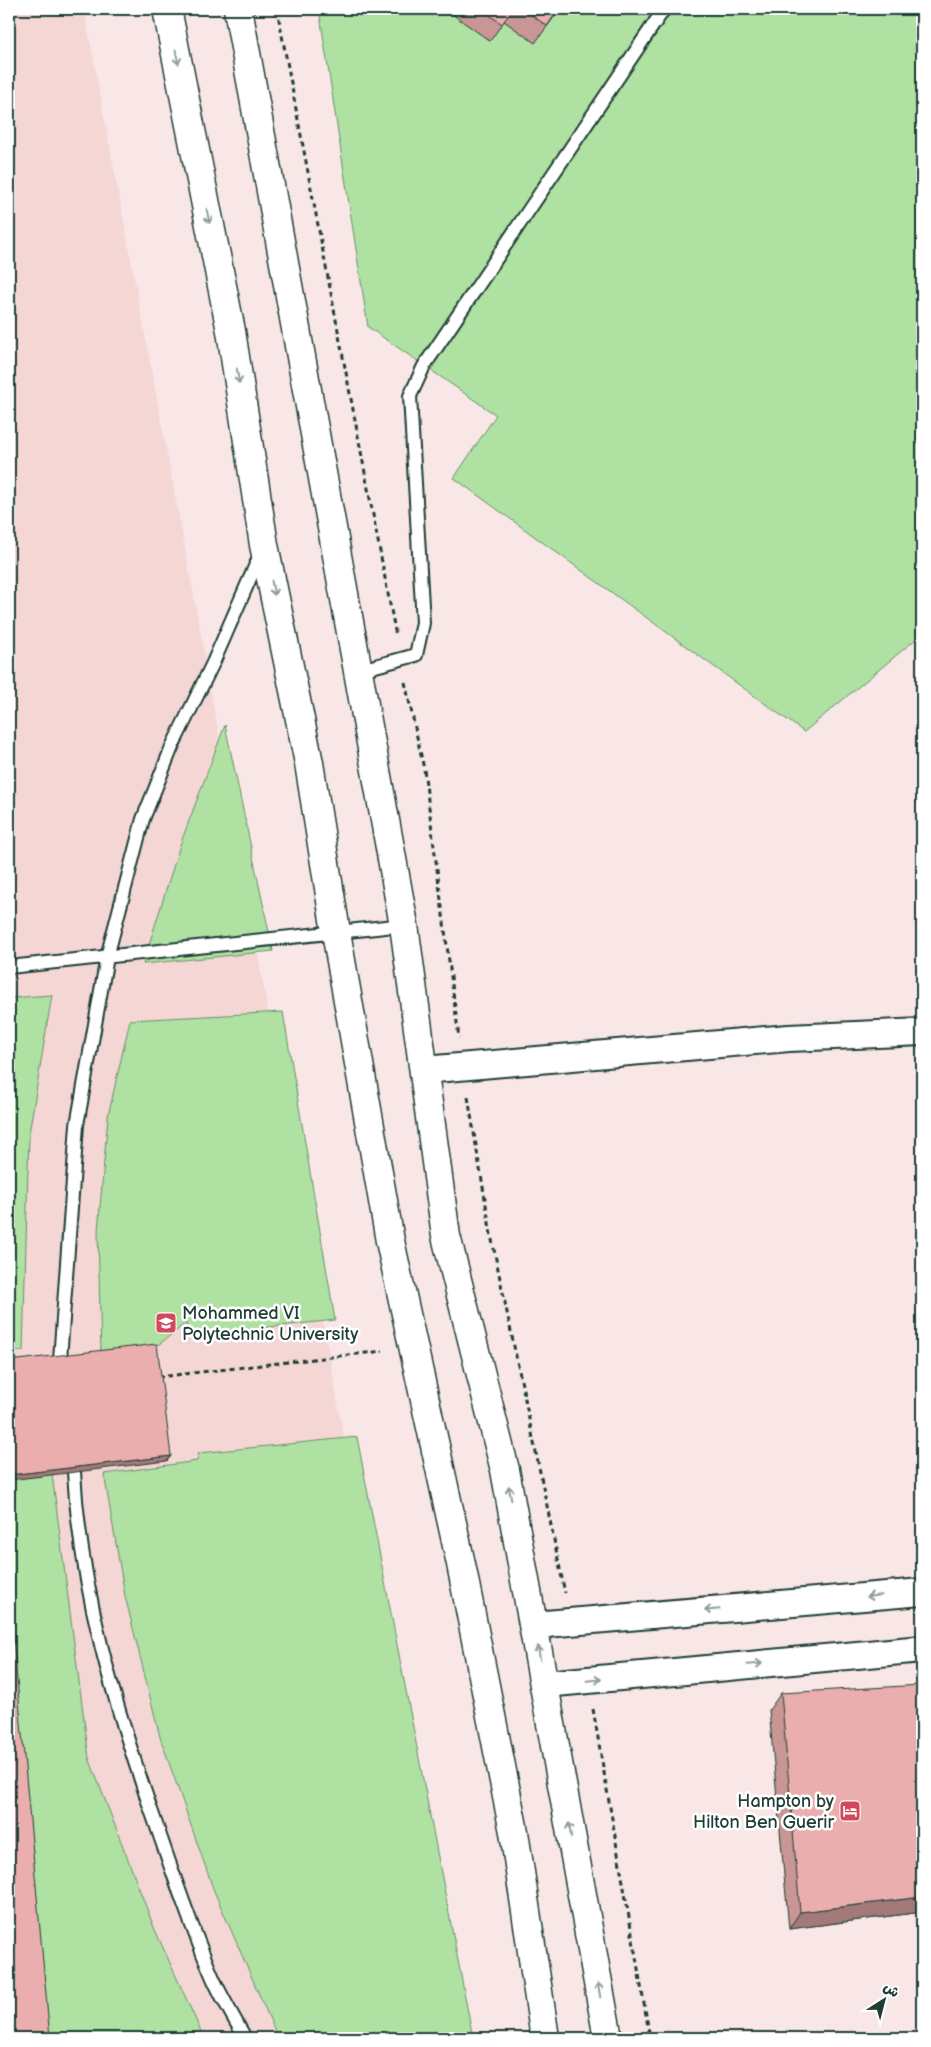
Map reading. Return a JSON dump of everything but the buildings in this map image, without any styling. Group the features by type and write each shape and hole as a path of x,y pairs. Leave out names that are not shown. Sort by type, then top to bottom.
{"street":[{"path":"168,9 231,331 264,545 309,763 336,932 390,1241 461,1564 514,1832 545,2038"},
{"path":"238,9 404,925 446,1236 505,1470 608,2038"},
{"path":"424,1070 789,1038 922,1032"},
{"path":"534,1625 922,1592"},
{"path":"545,1684 922,1649"}],"lane":[{"path":"357,671 416,656 423,623 410,396 424,366 664,9"},
{"path":"60,1360 77,1125 107,957 143,819 172,748 213,663 264,545"},
{"path":"9,967 404,925"},
{"path":"74,1472 76,1499 98,1637 134,1759 172,1873 213,1978 245,2038"}],"path":[{"path":"276,9 400,659 424,769 463,1066 491,1235 571,1622"},
{"path":"157,1377 413,1348"},
{"path":"586,1680 650,2038"}],"shaded area":[{"name":"Mohammed VI Polytechnic University","path":"9,9 84,9 196,608 451,2038 9,2038"}],"green space":[{"path":"319,9 922,9 922,634 804,732 454,478 496,415 368,327"},
{"path":"225,725 273,951 143,964 180,845"},
{"path":"52,995 29,1134 23,1351 9,1352 9,998"},
{"path":"283,1012 335,1320 188,1336 186,1323 153,1349 101,1355 98,1230 108,1116 130,1020"},
{"path":"357,1437 473,2038 278,2038 214,1891 160,1737 125,1596 104,1474 197,1461 199,1453"},
{"path":"52,1474 89,1758 155,1930 204,2038 38,2038 9,1733 9,1479"}],"place":[{"name":"Mohammed VI Polytechnic University","path":"166,1323"},
{"name":"Hampton by Hilton Ben Guerir","path":"850,1811"}]}
